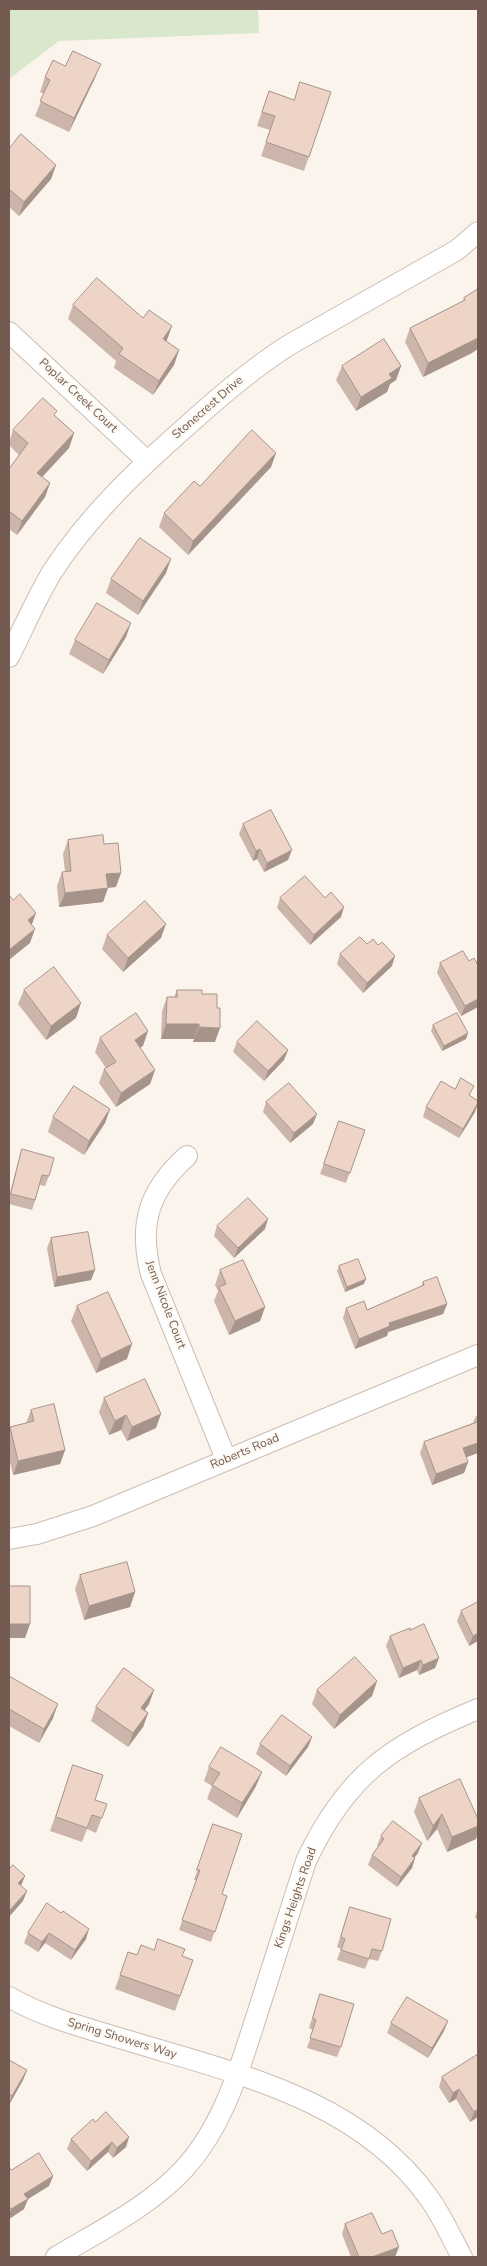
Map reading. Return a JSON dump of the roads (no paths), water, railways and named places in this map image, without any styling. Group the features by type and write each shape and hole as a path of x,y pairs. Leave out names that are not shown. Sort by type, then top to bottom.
{"street":[{"name":"Stonecrest Drive","path":"9,657 52,573 75,540 106,502 147,461 263,362 289,345 457,250 478,232"},
{"name":"Poplar Creek Court","path":"9,332 147,461"},
{"name":"Jenn Nicole Court","path":"187,1156 169,1172 152,1201 147,1225 145,1251 151,1274 226,1459"},
{"name":"Roberts Road","path":"9,1539 37,1534 93,1516 478,1355"},
{"name":"Kings Heights Road","path":"56,2257 163,2189 184,2169 203,2145 220,2116 238,2074 306,1861 321,1830 338,1802 359,1779 384,1757 417,1737 476,1715"},
{"name":"Spring Showers Way","path":"9,1998 56,2019 238,2074 308,2101 342,2119 399,2163 428,2197 462,2257"}]}
